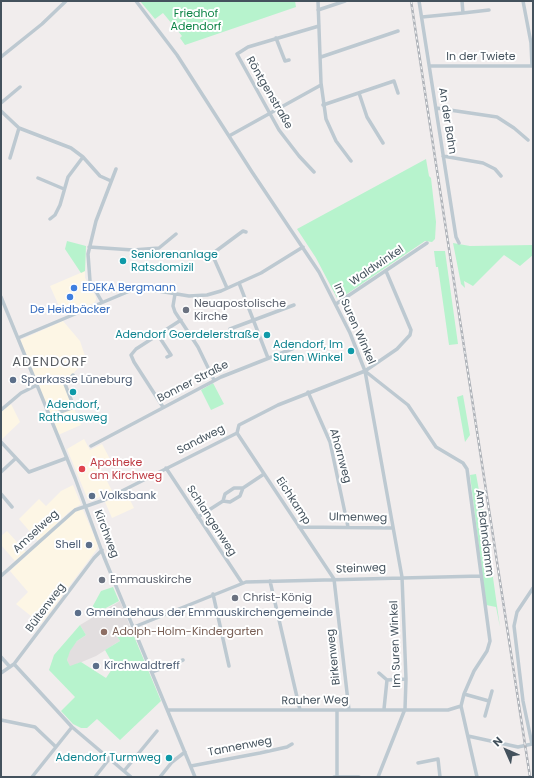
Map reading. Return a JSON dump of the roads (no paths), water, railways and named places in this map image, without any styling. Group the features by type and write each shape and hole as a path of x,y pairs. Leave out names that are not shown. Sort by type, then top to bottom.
{"street":[{"path":"1,57 42,24 66,1"},
{"name":"Im Suren Winkel","path":"136,1 177,55 322,276 350,333 365,371 402,577 406,679 405,709 378,777"},
{"path":"318,1 321,85 324,105 330,130 351,160"},
{"path":"318,10 345,1"},
{"name":"An der Bahn","path":"419,1 456,237 459,243"},
{"path":"462,1 463,12"},
{"path":"523,1 531,43 532,66"},
{"path":"422,17 489,10"},
{"name":"Röntgenstraße","path":"314,172 288,142 269,113 237,54 246,48 319,26"},
{"path":"321,57 398,31"},
{"path":"276,38 285,61 289,60"},
{"name":"In der Twiete","path":"430,66 532,66"},
{"path":"324,105 394,81 398,93"},
{"path":"229,136 321,85"},
{"path":"1,103 20,87"},
{"path":"358,93 367,117 383,143"},
{"path":"436,108 497,117 514,128 528,140"},
{"path":"1,111 19,128 66,146 83,157 100,176 110,181"},
{"path":"10,158 19,128"},
{"path":"443,156 483,163 495,169 501,176"},
{"path":"50,219 55,215 60,205 64,189 71,172 83,157"},
{"path":"102,302 89,276 89,247 96,221 110,181 116,169"},
{"path":"38,178 64,189"},
{"path":"227,288 212,254 243,231 246,232"},
{"path":"89,247 132,250 159,248 176,234"},
{"name":"Waldwinkel","path":"336,304 427,243"},
{"path":"18,338 102,302 137,289 175,294 205,295 227,288 270,268 303,247"},
{"name":"Sandweg","path":"85,505 104,500 237,433 236,429 239,425 308,392 365,371 397,349 411,332 411,328 386,271"},
{"path":"239,283 268,358"},
{"path":"175,294 174,309 200,352 214,380"},
{"name":"Kirchweg","path":"1,297 195,777"},
{"path":"230,329 294,305"},
{"path":"163,407 131,355 134,350 180,320"},
{"path":"158,335 170,355 167,357"},
{"name":"Bonner Straße","path":"91,446 214,380 307,343"},
{"name":"Am Bahndamm","path":"365,371 408,405 436,447 466,466 490,644 464,694 461,706 477,777"},
{"path":"50,416 74,407 65,384 73,375"},
{"path":"1,410 21,393 37,385"},
{"name":"Ahornweg","path":"308,392 330,443 348,527"},
{"name":"Eichkamp","path":"237,433 334,579"},
{"path":"1,442 27,471 31,472 67,458"},
{"path":"1,472 15,459"},
{"name":"Schlangenweg","path":"166,468 242,583"},
{"path":"223,501 225,494 234,488 243,488 264,474"},
{"path":"198,517 223,501 232,501 241,495 243,488"},
{"path":"1,494 12,507"},
{"name":"Amselweg","path":"1,576 72,511 85,505"},
{"name":"Ulmenweg","path":"299,527 393,528"},
{"name":"Bültenweg","path":"1,673 12,666 94,558 102,550"},
{"name":"Steinweg","path":"134,627 242,583 402,577 481,576"},
{"name":"Birkenweg","path":"334,579 348,710"},
{"path":"270,581 300,710"},
{"path":"468,736 518,747 532,744 523,701 514,626 517,612 533,588"},
{"path":"213,594 229,666"},
{"path":"1,657 12,666 72,727 131,777"},
{"path":"152,672 183,660"},
{"path":"379,673 387,680 406,679"},
{"path":"384,709 387,680"},
{"path":"485,716 492,691"},
{"path":"464,694 489,701"},
{"name":"Rauher Weg","path":"168,710 448,710 461,706"},
{"path":"337,710 336,777 358,777"},
{"path":"1,726 2,720 35,727 56,748"},
{"path":"32,777 72,727"},
{"path":"124,771 157,731"},
{"name":"Tannenweg","path":"191,766 260,753 286,747 292,744"},
{"path":"160,777 172,762 185,752"},
{"path":"95,777 110,758"},
{"path":"418,762 438,759 440,777"}],"railway":[{"path":"411,1 530,777"}],"place":[{"name":"Seniorenanlage Ratsdomizil","path":"123,261"},
{"name":"EDEKA Bergmann","path":"74,288"},
{"name":"De Heidbäcker","path":"70,297"},
{"name":"Neuapostolische Kirche","path":"186,310"},
{"name":"Adendorf Goerdelerstraße","path":"267,335"},
{"name":"Adendorf, Im Suren Winkel","path":"351,351"},
{"name":"Sparkasse Lüneburg","path":"13,380"},
{"name":"Adendorf, Rathausweg","path":"73,392"},
{"name":"Apotheke am Kirchweg","path":"82,469"},
{"name":"Volksbank","path":"92,496"},
{"name":"Shell","path":"89,545"},
{"name":"Emmauskirche","path":"102,580"},
{"name":"Christ-König","path":"235,598"},
{"name":"Gmeindehaus der Emmauskirchengemeinde","path":"78,613"},
{"name":"Adolph-Holm-Kindergarten","path":"104,632"},
{"name":"Kirchwaldtreff","path":"96,666"},
{"name":"Adendorf Turmweg","path":"169,758"}],"district":[{"name":"ADENDORF","path":"50,363"}],"park label":[{"name":"Friedhof Adendorf","path":"196,20"}]}
